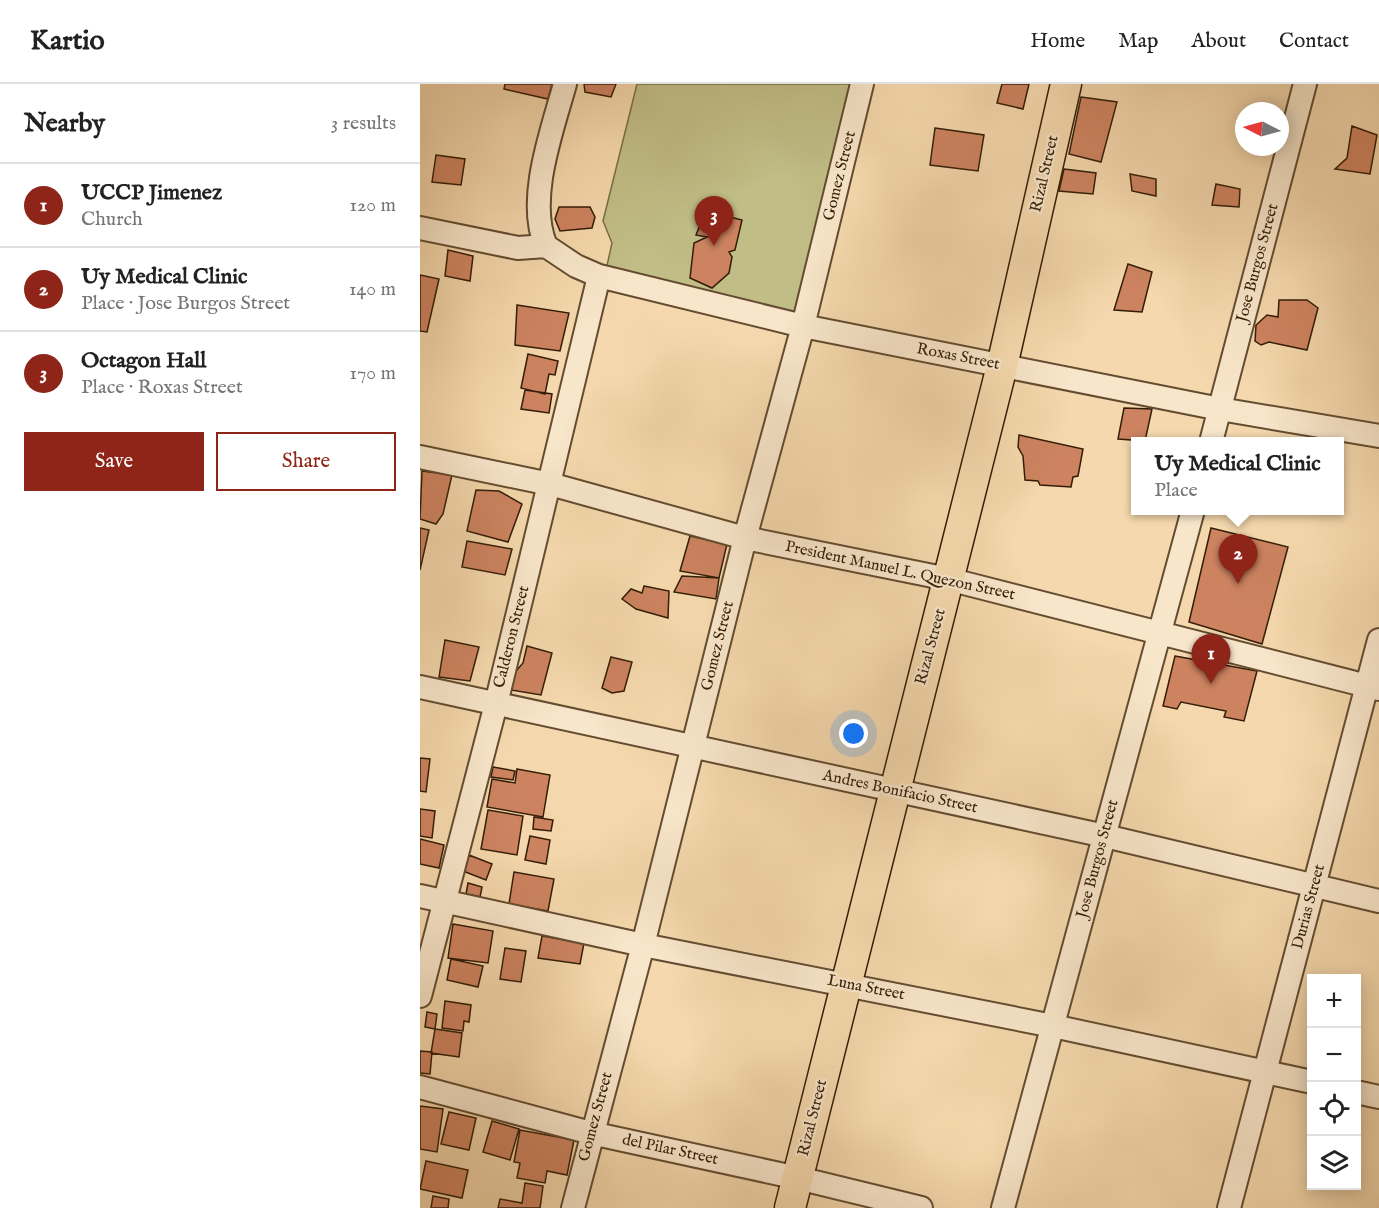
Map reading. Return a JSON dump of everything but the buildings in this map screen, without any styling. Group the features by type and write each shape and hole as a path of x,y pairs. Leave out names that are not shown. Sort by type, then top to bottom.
{"main road":[{"name":"Rizal Street","path":"790,1208 1002,366 1066,84"}],"street":[{"path":"420,228 518,248 546,246 541,234 539,211 543,170 565,84"},
{"name":"Gomez Street","path":"573,1208 694,748 745,538 803,326 862,84"},
{"name":"Jose Burgos Street","path":"1212,437 1305,84"},
{"name":"Roxas Street","path":"546,246 576,266 599,276 803,326 1220,408 1379,436"},
{"name":"Calderon Street","path":"420,996 496,704 599,276"},
{"name":"President Manuel L. Quezon Street","path":"420,457 550,484 745,538 948,579 1373,688"},
{"name":"Jose Burgos Street","path":"1003,1208 1192,515"},
{"name":"Durias Street","path":"1229,1208 1314,887 1373,688 1379,640"},
{"name":"Andres Bonifacio Street","path":"420,687 1105,836 1379,902"},
{"name":"Luna Street","path":"420,896 643,945 1053,1026 1307,1081"},
{"name":"del Pilar Street","path":"420,1087 591,1133 798,1178 921,1208"},
{"path":"1361,1093 1379,1097"}],"shaded area":[{"path":"637,84 855,84 798,320 606,270 612,243 603,221"}],"place":[{"name":"Octagon Hall","path":"714,246"},
{"name":"Uy Medical Clinic","path":"1238,584"},
{"name":"UCCP Jimenez","path":"1211,684"}]}
